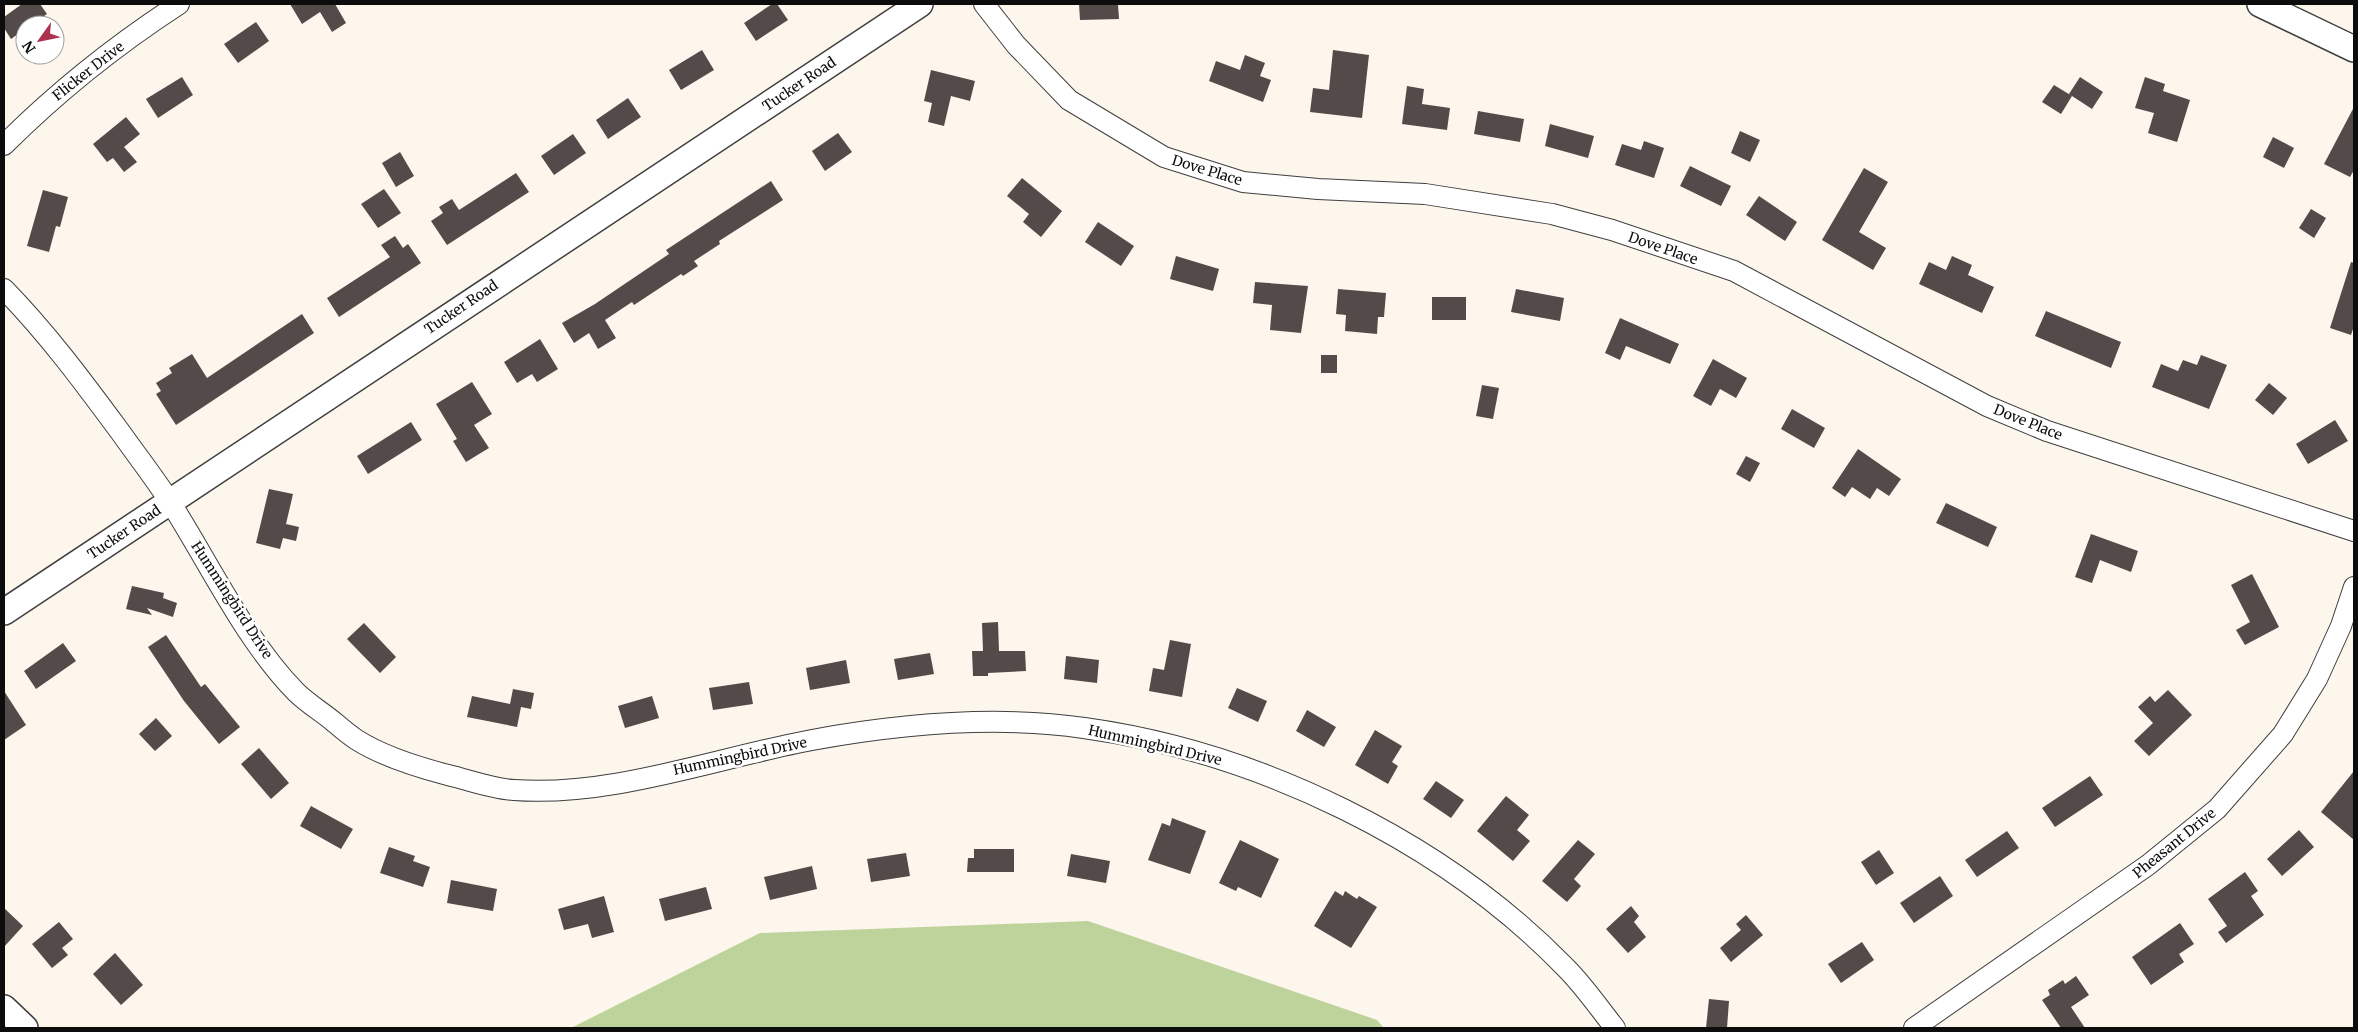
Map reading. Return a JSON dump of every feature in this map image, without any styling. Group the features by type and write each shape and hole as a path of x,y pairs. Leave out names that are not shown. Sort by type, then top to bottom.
{"street":[{"name":"Flicker Drive","path":"4,145 39,109 139,30 179,4"},
{"name":"Tucker Road","path":"4,612 920,4"},
{"name":"Dove Place","path":"984,4 1016,45 1069,100 1164,157 1243,182 1318,189 1425,194 1552,214 1612,230 1734,271 1987,406 2047,431 2354,531"},
{"path":"2260,4 2354,50"},
{"name":"Hummingbird Drive","path":"4,289 32,318 72,366 169,501 258,645 297,692 357,740 415,767 511,790 593,788 814,740 942,724 1026,723 1082,727 1132,736 1194,751 1266,774 1306,790 1377,826 1432,860 1496,906 1567,968 1615,1028"},
{"name":"Pheasant Drive","path":"1914,1028 2148,865 2217,809 2283,734 2312,687 2341,626 2354,587"},
{"path":"4,1008 25,1028"}],"green space":[{"path":"1088,921 1377,1020 1384,1028 571,1028 760,933"}],"building":[{"path":"22,4 40,4 47,14 15,15 15,36 11,39 4,28 4,17"},
{"path":"290,4 335,4 346,23 332,32 320,12 302,24"},
{"path":"772,4 777,4 788,20 756,41 744,23"},
{"path":"1079,4 1118,4 1119,19 1080,20"},
{"path":"256,22 269,41 238,63 224,44"},
{"path":"702,50 714,70 681,90 669,70"},
{"path":"1333,50 1369,55 1362,118 1310,112 1313,88 1329,90"},
{"path":"1245,55 1265,63 1260,76 1271,80 1263,102 1209,81 1216,61 1240,70"},
{"path":"931,70 975,81 970,101 951,96 944,126 928,122 932,103 924,101"},
{"path":"182,77 193,95 158,118 146,99"},
{"path":"2080,77 2103,92 2092,109 2069,94"},
{"path":"2145,77 2165,84 2163,91 2190,100 2177,142 2148,133 2154,113 2135,108"},
{"path":"2054,85 2072,96 2061,114 2042,102"},
{"path":"1407,86 1424,89 1422,104 1450,108 1447,130 1402,124"},
{"path":"628,98 641,117 608,139 596,120"},
{"path":"2354,107 2354,170 2350,177 2324,164"},
{"path":"1478,111 1524,119 1520,142 1474,134"},
{"path":"126,117 140,134 124,147 137,162 124,172 113,158 107,162 93,144"},
{"path":"1550,124 1594,136 1588,158 1545,146"},
{"path":"1740,131 1760,140 1750,162 1731,153"},
{"path":"838,133 852,152 825,171 812,151"},
{"path":"573,134 586,153 554,175 541,156"},
{"path":"2273,137 2294,148 2284,168 2263,157"},
{"path":"1644,141 1664,148 1654,178 1615,165 1622,144 1641,150"},
{"path":"400,152 414,176 396,187 382,163"},
{"path":"1690,166 1731,186 1721,206 1680,186"},
{"path":"1864,168 1888,182 1859,232 1886,248 1873,270 1822,240"},
{"path":"516,173 529,192 447,245 431,221 443,213 439,207 452,199 459,210"},
{"path":"1022,178 1062,211 1041,237 1023,222 1029,214 1007,196"},
{"path":"771,181 783,200 719,241 720,244 694,261 698,266 683,276 681,274 634,305 632,302 605,320 616,338 598,349 589,333 574,343 562,323 595,304 669,254 666,250"},
{"path":"384,189 401,213 378,228 361,204"},
{"path":"43,190 68,197 60,227 56,226 49,252 27,246"},
{"path":"1759,196 1797,222 1785,241 1746,215"},
{"path":"2311,209 2326,218 2314,238 2299,228"},
{"path":"1098,222 1134,246 1121,266 1085,242"},
{"path":"395,236 403,248 408,244 421,263 339,317 327,298 390,257 381,245"},
{"path":"1176,256 1219,269 1213,291 1170,279"},
{"path":"1952,256 1972,265 1968,275 1994,287 1982,313 1919,284 1929,262 1946,270"},
{"path":"2351,262 2354,263 2354,326 2351,335 2330,328"},
{"path":"1255,282 1308,286 1301,333 1270,330 1272,305 1253,303"},
{"path":"1338,289 1386,293 1384,317 1378,317 1377,334 1345,331 1346,315 1336,314"},
{"path":"1516,289 1564,298 1560,321 1511,312"},
{"path":"1432,297 1466,297 1466,320 1432,320"},
{"path":"2046,311 2121,342 2111,368 2035,336"},
{"path":"302,314 314,333 176,425 156,394 161,391 156,383 172,373 169,368 192,354 207,378"},
{"path":"1620,318 1679,344 1670,364 1626,346 1620,360 1605,353"},
{"path":"540,339 558,369 537,382 532,374 517,383 504,362"},
{"path":"1321,355 1337,355 1337,373 1321,373"},
{"path":"2201,355 2227,365 2209,409 2152,387 2161,364 2178,371 2183,360 2197,365"},
{"path":"1713,359 1747,378 1736,398 1720,389 1711,406 1693,396"},
{"path":"472,382 492,414 474,425 489,448 466,462 453,441 457,439 436,404"},
{"path":"2269,383 2287,398 2273,415 2255,400"},
{"path":"1482,385 1499,388 1493,419 1476,416"},
{"path":"1792,409 1825,428 1814,448 1781,429"},
{"path":"2335,420 2348,441 2308,464 2296,444"},
{"path":"411,422 422,440 368,474 357,456"},
{"path":"1858,449 1901,479 1889,496 1877,488 1870,499 1852,487 1845,497 1832,488"},
{"path":"1746,456 1760,463 1750,482 1736,474"},
{"path":"269,489 293,494 286,524 299,527 296,541 283,538 280,549 256,543"},
{"path":"1946,503 1997,527 1988,547 1936,523"},
{"path":"2091,534 2138,551 2131,572 2100,560 2092,583 2075,577"},
{"path":"2252,574 2279,627 2245,645 2236,630 2250,622 2231,585"},
{"path":"132,586 164,593 163,598 177,603 173,617 147,608 152,615 126,609"},
{"path":"998,622 999,651 1025,651 1026,671 988,673 988,676 973,676 972,651 983,651 982,623"},
{"path":"364,623 396,657 380,673 347,639"},
{"path":"166,635 201,687 205,684 240,727 219,744 184,701 148,647"},
{"path":"1170,640 1191,644 1182,697 1149,691 1153,668 1164,670"},
{"path":"63,643 76,661 36,689 24,671"},
{"path":"930,653 934,674 898,680 894,659"},
{"path":"1066,656 1099,660 1097,683 1064,679"},
{"path":"846,660 850,683 810,690 806,668"},
{"path":"749,682 753,704 713,710 709,688"},
{"path":"1237,688 1267,701 1258,722 1228,708"},
{"path":"513,689 534,693 531,709 521,707 517,727 467,717 472,696 510,704"},
{"path":"2168,690 2192,715 2149,756 2134,741 2153,723 2138,707 2150,696 2155,702"},
{"path":"4,691 26,725 4,740"},
{"path":"652,696 659,718 625,728 618,706"},
{"path":"1307,710 1336,727 1324,747 1296,731"},
{"path":"156,718 172,736 155,751 139,734"},
{"path":"1375,730 1402,746 1392,762 1398,766 1388,784 1355,765"},
{"path":"259,748 289,783 271,799 241,764"},
{"path":"2354,771 2354,840 2321,812"},
{"path":"2090,776 2103,795 2055,827 2042,808"},
{"path":"1436,781 1464,800 1451,818 1423,799"},
{"path":"1506,796 1529,815 1517,830 1530,841 1513,861 1477,831"},
{"path":"311,806 353,829 341,849 300,826"},
{"path":"1172,818 1206,831 1190,874 1148,860 1162,823 1170,826"},
{"path":"2299,830 2314,847 2282,876 2267,859"},
{"path":"2007,831 2019,848 1977,877 1965,860"},
{"path":"1240,840 1279,859 1261,898 1238,887 1236,891 1219,883"},
{"path":"1578,840 1595,854 1574,879 1581,886 1567,902 1542,881"},
{"path":"389,847 415,856 413,861 430,867 423,887 380,873"},
{"path":"974,849 1014,849 1014,872 967,872 968,858 974,858"},
{"path":"1879,850 1894,873 1876,885 1861,862"},
{"path":"906,853 910,876 871,882 867,859"},
{"path":"1071,854 1110,861 1106,883 1067,876"},
{"path":"812,866 817,889 770,900 764,877"},
{"path":"2245,872 2258,891 2251,896 2264,915 2226,943 2218,932 2227,926 2208,899"},
{"path":"1940,876 1953,896 1914,923 1900,903"},
{"path":"451,880 497,889 493,911 447,903"},
{"path":"706,887 712,909 665,921 659,899"},
{"path":"1335,891 1343,896 1345,891 1357,899 1359,896 1377,907 1351,948 1314,926"},
{"path":"604,896 614,932 592,938 588,924 564,930 558,909"},
{"path":"1631,906 1639,916 1634,922 1646,937 1628,953 1606,929"},
{"path":"4,908 23,926 4,947"},
{"path":"1746,915 1763,935 1731,962 1720,948 1741,930 1736,924"},
{"path":"59,922 73,939 62,948 68,955 52,968 32,944"},
{"path":"2180,923 2194,944 2179,954 2184,962 2151,985 2132,957"},
{"path":"1862,942 1874,960 1841,983 1828,964"},
{"path":"115,953 143,985 121,1005 93,974"},
{"path":"2076,976 2089,995 2071,1007 2085,1028 2061,1028 2042,1000 2050,995 2048,990 2063,980 2065,984"},
{"path":"1709,999 1729,1001 1727,1028 1706,1028"}]}
